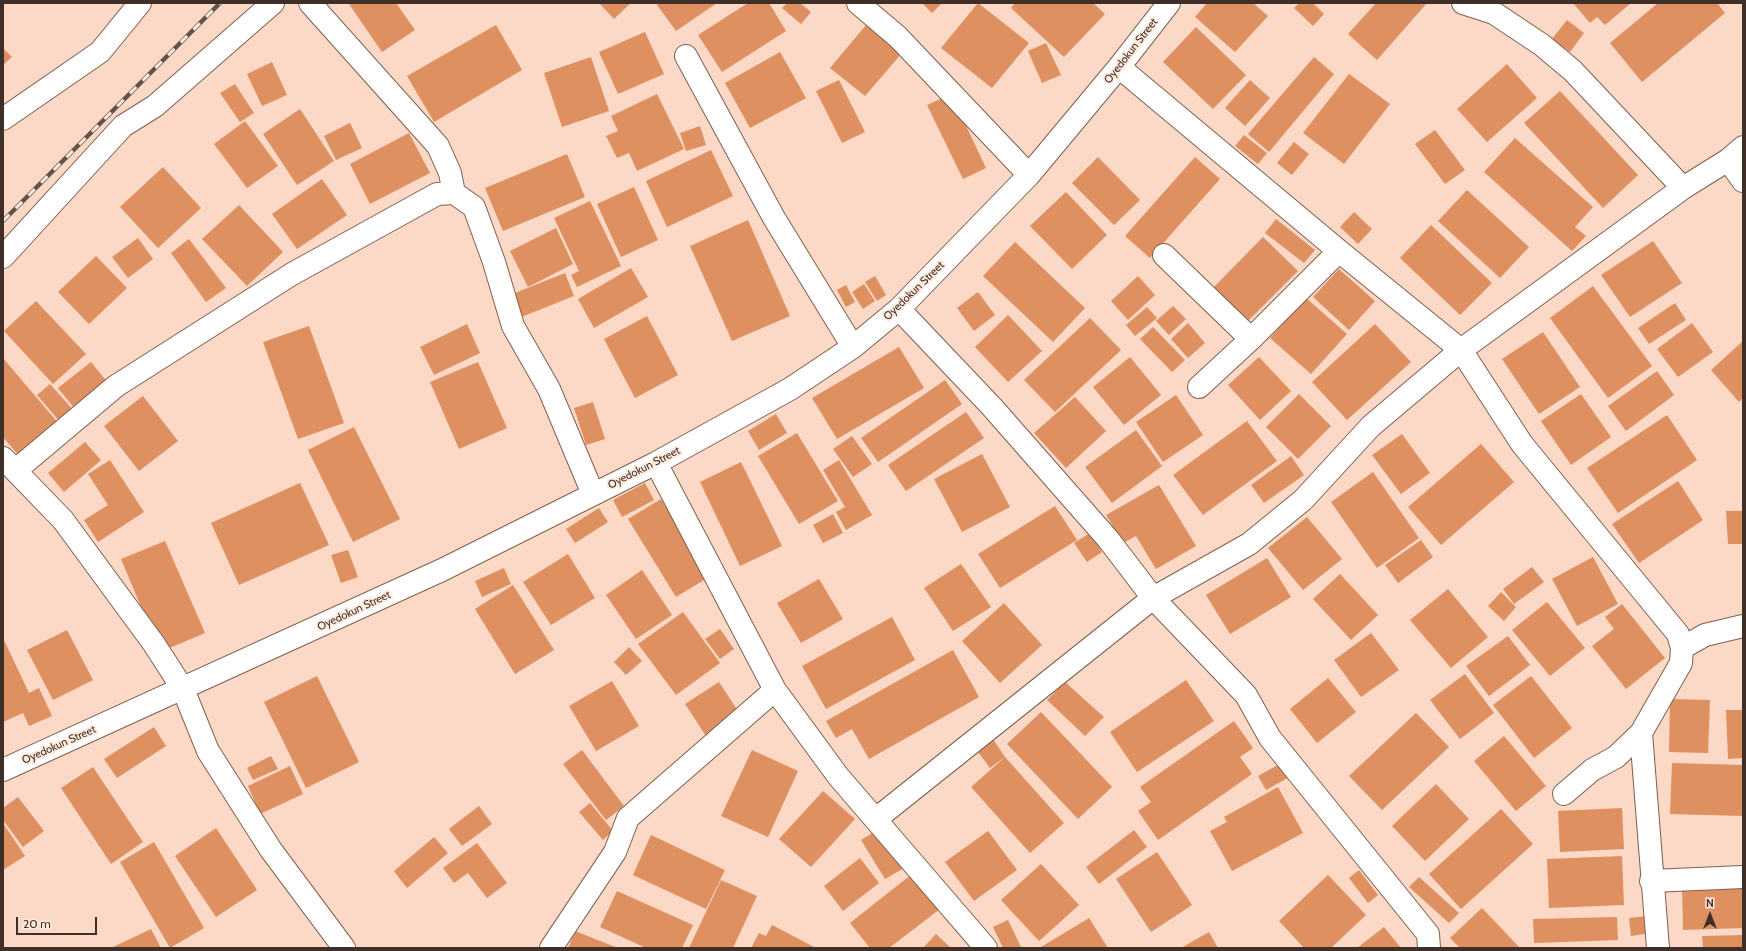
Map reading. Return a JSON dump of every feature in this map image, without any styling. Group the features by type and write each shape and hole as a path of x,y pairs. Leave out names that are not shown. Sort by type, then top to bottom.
{"street":[{"path":"3,119 100,52 140,3"},
{"path":"3,257 123,126 155,106 273,3"},
{"path":"310,3 438,146 450,173 454,193"},
{"path":"858,3 898,37 1029,175"},
{"name":"Oyedokun Street","path":"3,770 442,570 656,463 790,389 853,347 899,309 1029,175 1120,67 1169,3"},
{"path":"1463,3 1494,13 1542,45 1573,71 1683,188"},
{"path":"686,56 774,218 853,347"},
{"path":"1120,67 1339,251 1461,350 1522,444 1678,634 1682,648 1681,663 1641,733 1616,757 1592,770 1564,794"},
{"path":"876,819 1153,598 1249,544 1302,500 1371,426 1461,350 1683,188 1736,153 1743,181"},
{"path":"344,948 271,850 208,751 183,689 154,644 63,520 10,464 116,386 286,278 436,194 454,193 474,207 494,262 514,326 549,388 593,494"},
{"path":"1199,387 1251,339 1339,251"},
{"path":"1164,255 1251,339"},
{"path":"899,309 1003,419 1108,539 1153,598 1246,695 1270,738 1428,934 1429,948"},
{"path":"656,463 775,690 838,776 986,948"},
{"path":"1682,648 1705,635 1743,626"},
{"path":"551,948 615,852 628,818 775,690"},
{"path":"1641,733 1651,881 1658,948"},
{"path":"1651,881 1743,876"}],"building":[{"path":"396,3 415,30 382,52 349,4"},
{"path":"599,3 631,3 614,19"},
{"path":"659,3 717,3 676,31 657,5"},
{"path":"748,3 769,3 786,31 722,72 698,35"},
{"path":"787,3 800,3 811,12 801,24 782,8"},
{"path":"922,3 942,3 932,13"},
{"path":"978,3 1029,43 992,88 941,48"},
{"path":"1015,3 1093,3 1105,14 1064,57 1011,8"},
{"path":"1207,3 1253,3 1268,16 1235,52 1195,17"},
{"path":"1299,3 1313,3 1324,14 1313,26 1294,8"},
{"path":"1376,3 1427,3 1377,60 1348,34"},
{"path":"1573,3 1631,3 1605,25 1597,17 1590,23"},
{"path":"1658,3 1717,3 1725,13 1642,82 1610,43"},
{"path":"1567,20 1584,33 1570,52 1552,39"},
{"path":"496,25 522,70 434,122 407,76"},
{"path":"866,25 901,54 865,96 830,68"},
{"path":"1196,27 1246,75 1213,109 1163,62"},
{"path":"645,32 664,74 618,94 599,52"},
{"path":"1046,43 1061,75 1042,83 1028,51"},
{"path":"3,48 12,57 3,65"},
{"path":"780,52 806,98 750,128 725,83"},
{"path":"591,57 609,111 562,127 544,73"},
{"path":"1314,57 1334,74 1269,152 1248,134"},
{"path":"272,62 287,95 262,106 247,74"},
{"path":"1507,64 1537,98 1487,142 1457,109"},
{"path":"1349,74 1390,104 1344,164 1303,133"},
{"path":"839,80 865,132 842,143 816,91"},
{"path":"1250,80 1270,98 1245,126 1225,108"},
{"path":"235,84 254,113 240,122 220,93"},
{"path":"1560,91 1638,175 1603,208 1524,123"},
{"path":"657,94 684,149 637,171 629,153 617,158 606,136 618,131 611,116"},
{"path":"951,94 986,168 963,179 927,105"},
{"path":"300,109 334,161 297,185 263,134"},
{"path":"245,121 278,166 247,188 214,144"},
{"path":"350,123 362,148 336,160 324,136"},
{"path":"700,126 706,145 686,151 680,133"},
{"path":"1435,130 1465,170 1445,184 1415,144"},
{"path":"409,133 430,173 370,204 350,164"},
{"path":"1244,135 1267,153 1258,164 1235,146"},
{"path":"1515,138 1593,207 1575,227 1586,236 1572,251 1484,172"},
{"path":"1294,142 1309,154 1292,175 1277,163"},
{"path":"711,150 733,196 667,227 646,181"},
{"path":"567,154 585,197 503,231 485,188"},
{"path":"1098,157 1140,200 1114,225 1072,183"},
{"path":"1195,157 1220,179 1150,258 1125,236"},
{"path":"163,167 201,208 158,248 120,207"},
{"path":"322,179 347,215 297,249 272,214"},
{"path":"634,187 658,240 621,257 597,204"},
{"path":"1467,190 1529,247 1500,278 1438,221"},
{"path":"1066,192 1107,235 1072,269 1030,226"},
{"path":"590,201 621,266 577,287 571,275 579,271 554,218"},
{"path":"239,205 283,252 247,286 202,239"},
{"path":"1354,212 1372,229 1358,244 1340,227"},
{"path":"1276,219 1315,250 1304,263 1265,233"},
{"path":"748,220 790,316 732,341 690,246"},
{"path":"1431,225 1492,283 1460,315 1400,258"},
{"path":"556,228 573,264 528,287 510,251"},
{"path":"1263,237 1298,271 1246,323 1211,290"},
{"path":"138,238 153,259 128,278 112,257"},
{"path":"189,239 226,288 206,302 171,253"},
{"path":"1653,241 1682,283 1630,317 1601,275"},
{"path":"1015,242 1085,308 1053,342 983,276"},
{"path":"96,256 127,288 89,324 58,292"},
{"path":"631,268 648,297 594,328 578,299"},
{"path":"1339,269 1375,301 1349,330 1313,297"},
{"path":"565,273 574,296 519,318 510,295"},
{"path":"875,276 886,295 877,301 865,282"},
{"path":"1138,276 1155,295 1128,320 1111,301"},
{"path":"864,284 875,301 863,309 852,292"},
{"path":"846,285 855,302 846,307 837,290"},
{"path":"1593,286 1652,366 1608,398 1550,318"},
{"path":"978,292 995,315 974,331 957,308"},
{"path":"1306,298 1347,334 1311,374 1270,338"},
{"path":"36,301 86,354 53,384 4,331"},
{"path":"1675,303 1686,320 1649,344 1638,328"},
{"path":"1173,306 1186,319 1169,335 1156,321"},
{"path":"1147,307 1157,318 1135,336 1126,325"},
{"path":"1008,315 1042,351 1008,382 975,347"},
{"path":"647,316 678,375 635,398 604,339"},
{"path":"1090,318 1121,350 1055,412 1024,380"},
{"path":"1188,323 1205,343 1188,358 1171,339"},
{"path":"1692,323 1713,352 1678,377 1657,349"},
{"path":"467,324 480,353 434,375 420,347"},
{"path":"1375,324 1411,362 1347,420 1312,382"},
{"path":"309,326 344,423 298,439 263,342"},
{"path":"1153,327 1185,360 1172,372 1140,339"},
{"path":"1543,332 1580,387 1539,414 1502,359"},
{"path":"1743,341 1743,398 1739,402 1711,370"},
{"path":"899,347 924,388 837,439 812,398"},
{"path":"1130,357 1161,395 1124,425 1093,387"},
{"path":"1259,357 1291,391 1260,420 1228,385"},
{"path":"3,358 59,424 20,457 3,437"},
{"path":"91,362 108,383 75,409 58,388"},
{"path":"478,362 507,428 459,449 430,382"},
{"path":"1657,371 1674,395 1626,431 1608,406"},
{"path":"945,380 962,404 878,462 861,438"},
{"path":"50,384 74,411 60,422 37,395"},
{"path":"1299,394 1331,426 1298,459 1266,427"},
{"path":"1581,394 1611,437 1571,465 1541,421"},
{"path":"1176,395 1203,435 1163,462 1136,422"},
{"path":"143,396 178,441 139,471 104,426"},
{"path":"1075,397 1106,431 1066,468 1034,433"},
{"path":"593,402 605,439 586,445 574,408"},
{"path":"966,412 984,438 906,491 888,465"},
{"path":"776,414 787,433 759,450 748,431"},
{"path":"1667,415 1697,460 1618,513 1587,468"},
{"path":"1247,421 1277,461 1203,515 1173,475"},
{"path":"354,427 400,519 353,542 308,450"},
{"path":"1136,430 1162,466 1112,503 1085,467"},
{"path":"797,433 838,501 799,524 758,456"},
{"path":"1402,434 1430,473 1401,494 1372,455"},
{"path":"852,436 872,464 853,477 833,449"},
{"path":"85,442 101,460 64,492 48,473"},
{"path":"1481,444 1514,482 1441,545 1408,507"},
{"path":"982,454 1010,507 962,532 934,479"},
{"path":"1291,456 1304,475 1264,503 1251,485"},
{"path":"110,460 144,512 98,542 84,520 108,505 88,474"},
{"path":"839,460 872,515 846,530 836,512 845,507 823,470"},
{"path":"741,462 782,546 740,566 700,482"},
{"path":"1373,472 1419,538 1377,568 1331,502"},
{"path":"1678,481 1703,520 1639,563 1612,524"},
{"path":"300,483 329,545 239,585 211,523"},
{"path":"645,483 654,500 622,517 613,500"},
{"path":"1159,485 1196,546 1156,569 1136,536 1123,543 1106,515"},
{"path":"661,499 709,577 676,597 628,519"},
{"path":"1055,506 1077,540 1000,588 978,554"},
{"path":"599,508 608,522 575,543 566,529"},
{"path":"1726,511 1743,511 1743,544 1728,544"},
{"path":"833,514 843,533 823,543 813,525"},
{"path":"1307,517 1342,559 1303,590 1268,548"},
{"path":"1090,533 1102,552 1087,562 1074,543"},
{"path":"1421,540 1433,557 1398,583 1385,565"},
{"path":"165,541 205,633 160,652 121,559"},
{"path":"348,550 358,577 341,583 331,555"},
{"path":"568,554 595,598 551,625 523,582"},
{"path":"1593,557 1618,604 1577,626 1552,579"},
{"path":"1267,558 1291,597 1230,634 1206,595"},
{"path":"961,564 991,607 953,631 924,588"},
{"path":"1532,567 1544,582 1514,604 1503,589"},
{"path":"504,568 511,584 482,597 475,581"},
{"path":"642,570 672,615 636,639 606,595"},
{"path":"1340,574 1378,615 1351,640 1313,599"},
{"path":"819,579 843,619 801,643 777,603"},
{"path":"513,585 554,650 515,674 475,609"},
{"path":"1448,589 1488,637 1451,668 1410,620"},
{"path":"1501,592 1516,607 1504,621 1488,606"},
{"path":"1547,602 1585,648 1550,676 1512,630"},
{"path":"1004,603 1042,645 1000,683 962,641"},
{"path":"1622,604 1665,658 1626,689 1592,646 1614,629 1605,617"},
{"path":"683,612 720,663 676,695 638,644"},
{"path":"892,617 915,660 826,709 802,666"},
{"path":"720,629 734,649 720,659 705,639"},
{"path":"67,630 93,680 53,700 27,650"},
{"path":"1371,633 1399,670 1361,697 1334,660"},
{"path":"1508,636 1530,665 1489,696 1466,666"},
{"path":"3,638 29,693 39,688 52,716 29,726 23,713 3,722"},
{"path":"629,647 642,661 626,675 614,662"},
{"path":"953,650 979,697 869,759 852,729 836,738 826,721"},
{"path":"1465,674 1494,713 1460,739 1430,700"},
{"path":"317,676 359,762 306,788 264,702"},
{"path":"1531,676 1572,728 1534,758 1493,705"},
{"path":"1328,678 1356,712 1317,743 1290,709"},
{"path":"1186,680 1214,721 1137,772 1110,732"},
{"path":"612,681 639,726 596,751 569,706"},
{"path":"719,682 740,714 706,736 685,704"},
{"path":"1065,682 1104,717 1085,736 1047,700"},
{"path":"1670,699 1710,700 1708,753 1669,752"},
{"path":"1726,710 1743,710 1743,758 1728,759"},
{"path":"1041,712 1112,787 1078,819 1007,744"},
{"path":"1416,713 1449,747 1382,810 1349,776"},
{"path":"1234,721 1253,748 1240,757 1252,774 1158,840 1138,811 1151,802 1140,787"},
{"path":"154,727 166,746 117,778 104,759"},
{"path":"991,736 1005,757 990,768 975,748"},
{"path":"1504,736 1546,786 1516,811 1474,761"},
{"path":"582,750 624,806 606,820 563,764"},
{"path":"752,750 798,771 768,837 721,816"},
{"path":"271,756 278,769 253,780 247,768"},
{"path":"1005,757 1064,823 1030,853 971,787"},
{"path":"1285,761 1293,775 1266,790 1258,776"},
{"path":"1672,763 1743,765 1743,816 1670,814"},
{"path":"290,766 303,794 260,814 248,786"},
{"path":"93,767 143,842 111,864 61,788"},
{"path":"1436,784 1469,819 1425,861 1392,826"},
{"path":"1278,787 1303,833 1232,871 1210,831 1227,822 1224,817"},
{"path":"823,791 855,819 811,867 779,839"},
{"path":"18,797 44,831 23,847 3,820 3,808"},
{"path":"590,803 613,831 603,840 579,812"},
{"path":"479,806 492,824 462,846 449,829"},
{"path":"1622,808 1624,849 1560,852 1558,811"},
{"path":"1501,809 1533,844 1461,909 1429,874"},
{"path":"3,823 25,856 3,870"},
{"path":"216,828 257,890 216,917 175,856"},
{"path":"879,829 904,868 885,879 861,840"},
{"path":"1134,830 1147,847 1099,884 1086,867"},
{"path":"988,831 1017,870 974,901 945,862"},
{"path":"651,835 725,870 706,909 633,875"},
{"path":"434,837 448,853 407,888 394,871"},
{"path":"154,842 204,928 170,948 120,862"},
{"path":"477,843 507,883 487,898 468,873 454,883 443,868"},
{"path":"1157,852 1192,905 1151,932 1116,879"},
{"path":"1622,856 1624,905 1549,908 1547,859"},
{"path":"860,858 879,883 843,911 824,886"},
{"path":"1041,864 1079,905 1039,941 1001,900"},
{"path":"1359,870 1378,895 1368,903 1349,878"},
{"path":"912,874 940,909 889,948 870,948 850,923"},
{"path":"1328,875 1366,915 1331,948 1304,948 1279,921"},
{"path":"1419,877 1459,913 1449,923 1409,887"},
{"path":"721,880 757,896 733,948 689,948"},
{"path":"1743,881 1743,928 1683,930 1682,883"},
{"path":"617,891 693,925 682,948 646,948 600,927"},
{"path":"1482,908 1520,948 1460,948 1450,938"},
{"path":"1648,916 1650,933 1631,936 1629,918"},
{"path":"1617,917 1618,940 1534,943 1533,919"},
{"path":"1089,918 1108,948 1041,948 1041,947"},
{"path":"1008,920 1021,947 1020,948 1003,948 993,927"},
{"path":"772,925 816,948 751,948 759,933 766,936"},
{"path":"1384,927 1401,948 1357,948"},
{"path":"151,929 161,948 111,948"},
{"path":"575,931 618,948 568,948"},
{"path":"1209,932 1218,948 1181,948"},
{"path":"936,934 951,948 923,948"},
{"path":"1743,935 1743,948 1703,948 1702,936"}],"railway":[{"path":"3,221 220,3"}]}
